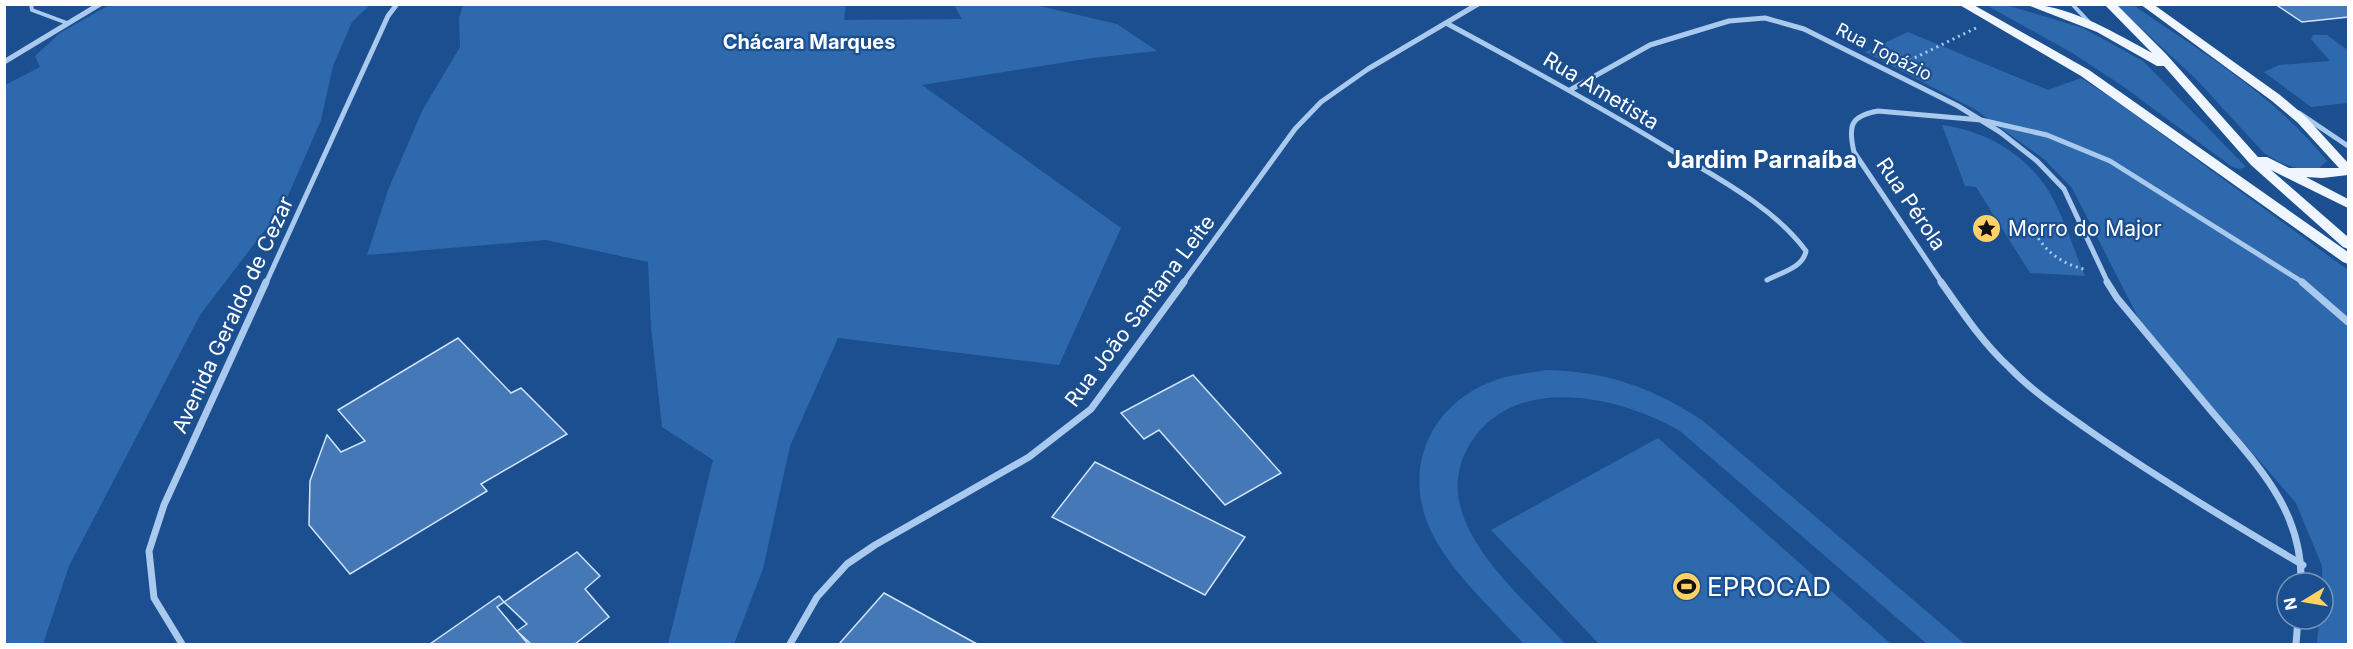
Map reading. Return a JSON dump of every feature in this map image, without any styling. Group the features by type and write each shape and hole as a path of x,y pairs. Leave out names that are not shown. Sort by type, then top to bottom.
{"main road":[{"path":"1963,4 2045,49 2111,91 2349,259"},
{"path":"2030,4 2101,30 2179,74"},
{"path":"2109,4 2179,74 2244,150 2349,244"},
{"path":"2145,4 2276,98 2302,120 2349,170"},
{"path":"2244,150 2349,204"},
{"path":"2279,170 2310,174 2349,170"}],"street":[{"path":"4,62 100,4"},
{"name":"Avenida Geraldo de Cezar","path":"182,645 154,598 149,551 164,505 388,15 397,4"},
{"name":"Rua João Santana Leite","path":"790,645 811,607 837,573 864,552 1040,451 1084,416 1114,379 1295,129 1331,96 1368,69 1478,4"},
{"name":"Rua Topázio","path":"1570,90 1650,45 1719,24 1748,18 1773,20 1804,29 1890,70 1981,120"},
{"name":"Rua Ametista","path":"1446,23 1570,90 1713,177 1786,225 1800,238 1806,249 1806,256 1800,262 1767,280"},
{"path":"2276,98 2349,146"},
{"name":"Rua Pérola","path":"1981,120 1878,111 1862,114 1853,122 1850,135 1854,152 1973,329 2009,368 2044,398 2114,448 2223,518 2303,565"},
{"path":"1981,120 2037,161 2064,189 2102,273 2133,320 2242,446 2272,485 2297,535 2302,571"},
{"path":"1981,120 2047,135 2109,161 2301,281 2349,322"}],"lane":[{"path":"31,4 32,10 68,23"},
{"path":"2072,4 2078,13 2101,30"}],"path":[{"path":"1890,70 1992,20"},
{"path":"2032,228 2041,246 2054,260 2102,273"}],"shaded area":[{"path":"111,4 370,5 352,22 333,66 321,120 284,205 200,315 69,566 43,644 5,644 5,85 40,67 35,56 60,33"},
{"path":"463,5 846,5 844,20 962,19 954,5 1035,5 1117,24 1157,51 1092,58 922,85 1121,228 1059,365 838,338 790,446 763,569 734,644 668,644 713,460 662,427 651,327 648,262 546,240 367,255 388,190 423,109 460,47 459,18"},
{"path":"1986,5 2006,5 2083,28 2143,61 2246,167 2239,169 2231,166 2124,87 2074,54"},
{"path":"2116,5 2133,5 2236,76 2284,115 2327,161 2319,168 2299,169 2281,163 2264,153 2196,79"},
{"path":"1908,32 2048,90 2081,78 2348,270 2348,644 2317,644 2318,631 2335,631 2335,571 2322,571 2296,503 2143,327 2072,188 2045,160 1976,110 1865,52"},
{"path":"2313,35 2327,35 2348,50 2348,103 2311,107 2264,72 2279,65 2330,61 2311,39"},
{"path":"1942,125 1972,132 2000,145 2014,153 2037,174 2057,207 2085,276 2030,273 1976,187 1965,186"},
{"path":"1547,370 1590,374 1628,383 1683,408 1702,420 1965,644 1927,644 1680,431 1628,408 1569,397 1540,399 1513,407 1489,421 1470,444 1458,475 1461,509 1478,546 1506,581 1565,644 1524,644 1476,594 1435,539 1425,516 1420,493 1420,470 1425,448 1434,428 1448,410 1466,395 1502,378"},
{"name":"EPROCAD","path":"1658,438 1891,644 1599,644 1491,530"}],"building":[{"path":"2275,4 2348,4 2348,17 2302,22"},
{"path":"458,338 511,393 521,388 567,434 481,484 487,491 350,574 309,525 310,481 327,435 341,452 365,441 338,410"},
{"path":"1193,375 1281,473 1225,505 1159,430 1144,439 1121,413"},
{"path":"1095,462 1245,537 1205,595 1052,517"},
{"path":"577,552 600,576 585,589 609,617 575,644 531,644 517,631 527,624 504,602"},
{"path":"884,593 977,644 839,644"},
{"path":"499,596 504,602 497,607 528,644 430,644"}],"place":[{"name":"Morro do Major","path":"1987,229"},
{"name":"EPROCAD","path":"1686,587"}],"district":[{"name":"Chácara Marques","path":"809,42"},
{"name":"Jardim Parnaíba","path":"1762,160"}]}
